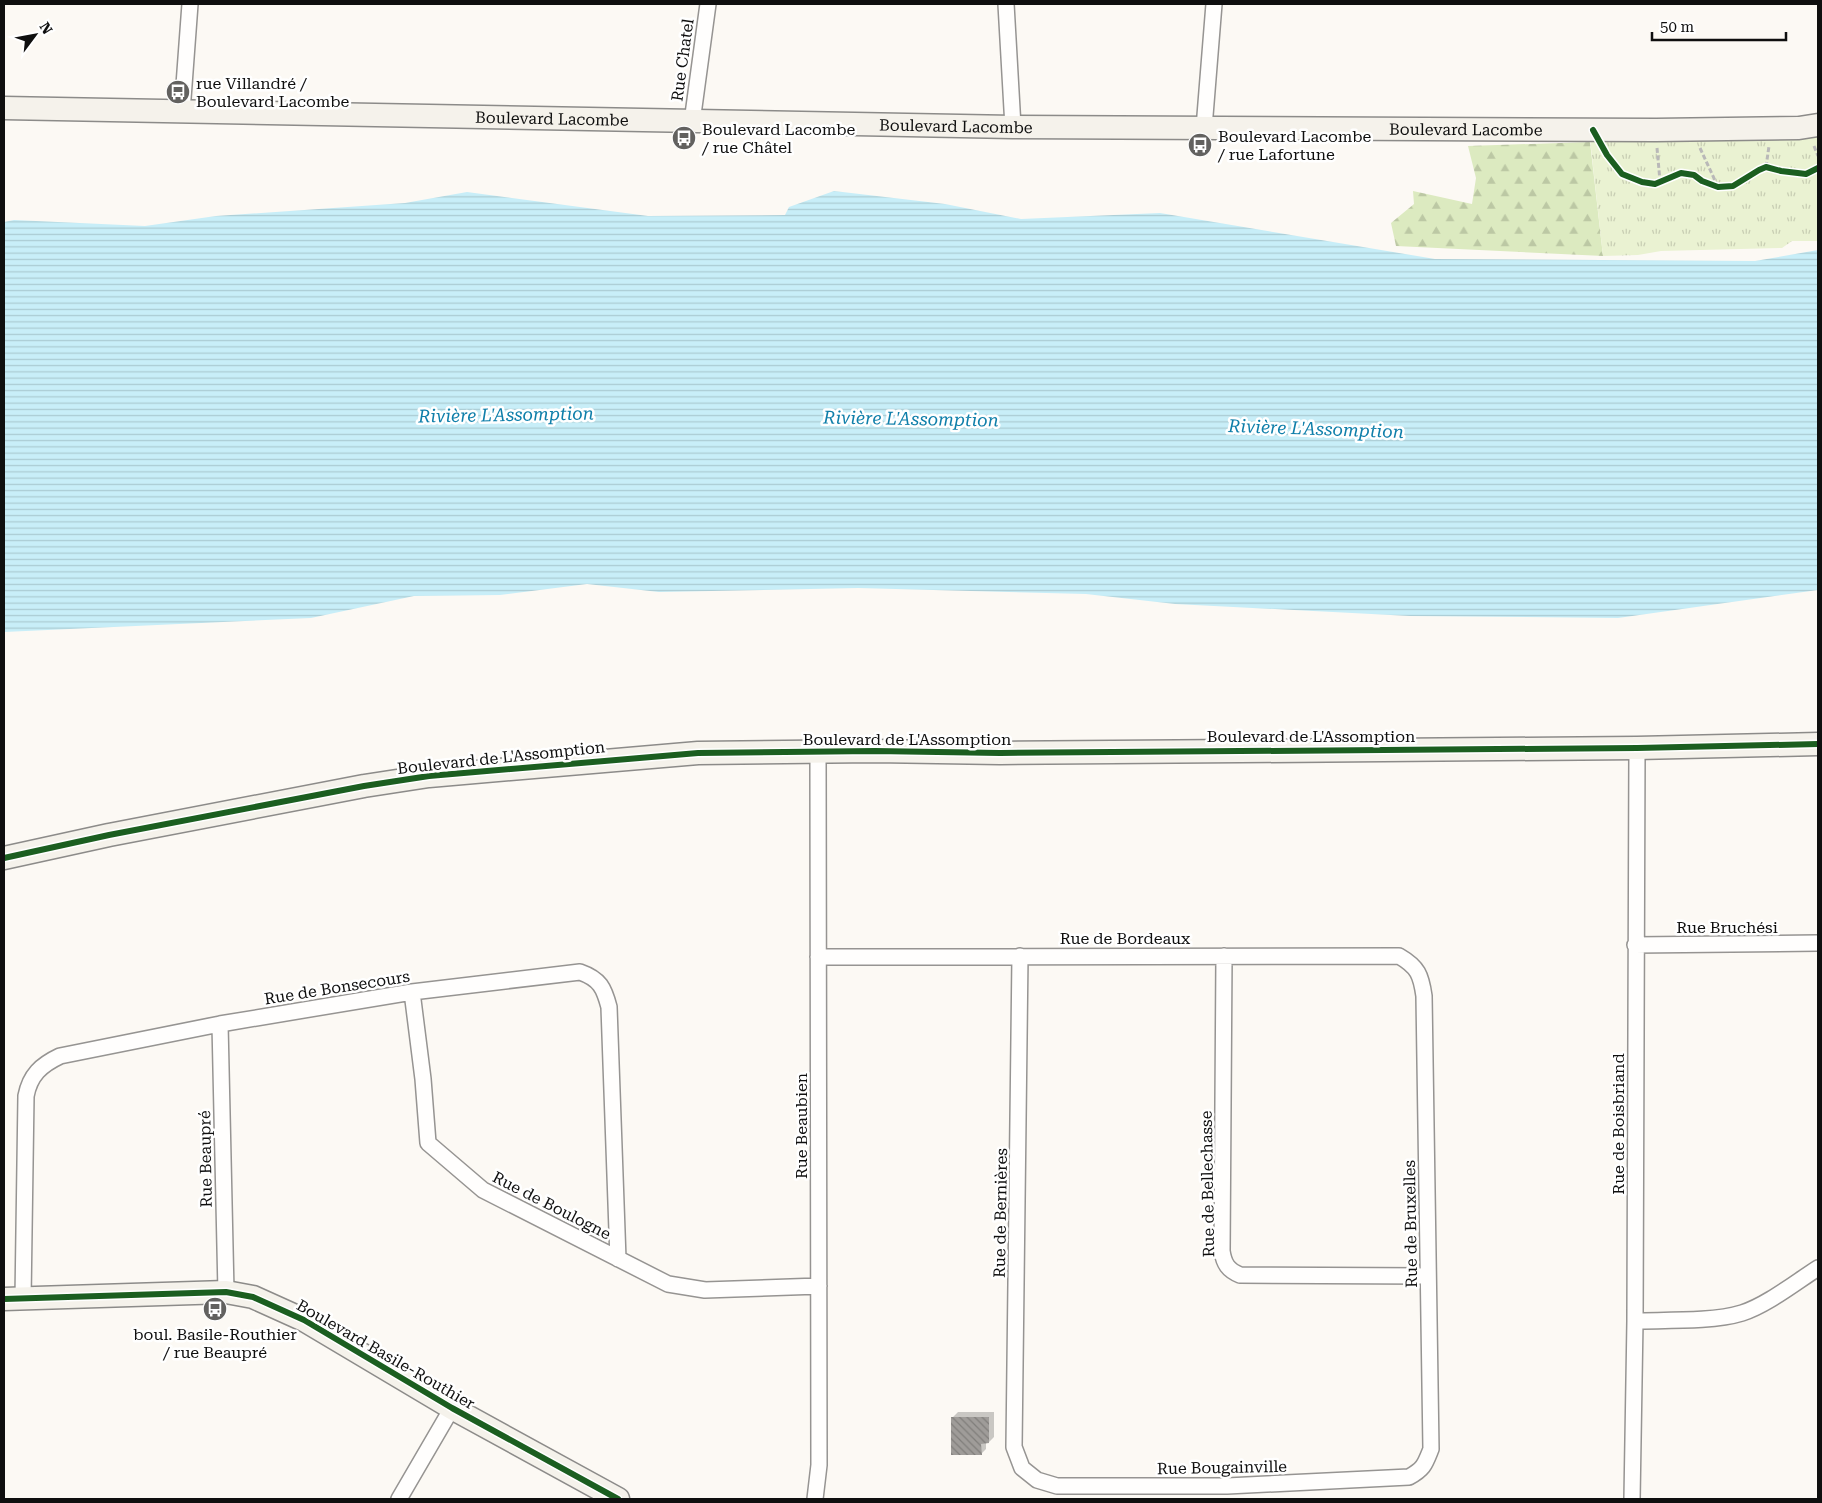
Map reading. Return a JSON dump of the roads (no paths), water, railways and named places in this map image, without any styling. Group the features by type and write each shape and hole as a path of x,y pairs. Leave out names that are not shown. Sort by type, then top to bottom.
{"street":[{"path":"182,112 190,4"},
{"name":"Rue Chatel","path":"692,122 708,4"},
{"path":"1006,4 1014,127"},
{"path":"1204,128 1214,4"},
{"name":"Boulevard Lacombe","path":"4,108 1014,127 1691,130 1799,128 1818,125"},
{"name":"Boulevard de L'Assomption","path":"4,858 109,835 364,786 429,776 698,753 875,751 1000,753 1637,748 1818,744"},
{"name":"Rue de Boisbriand","path":"1632,1499 1635,1321 1637,748"},
{"name":"Rue Beaubien","path":"815,1499 819,1465 818,752"},
{"name":"Rue Bruchési","path":"1635,945 1818,944"},
{"name":"Rue de Bernières","path":"1020,956 1014,1447 1022,1468"},
{"name":"Rue de Bellechasse","path":"1224,956 1222,1251 1224,1263 1231,1271 1240,1275 1428,1276"},
{"name":"Rue de Bordeaux","path":"818,958 1399,956 1412,963 1421,978"},
{"name":"Rue de Bonsecours","path":"13,1299 26,1096 28,1085 34,1075 46,1063 60,1056 220,1024 412,992 580,972 594,977 605,992 609,1007 618,1259"},
{"name":"Rue de Bruxelles","path":"1421,978 1424,1006 1431,1449 1424,1467"},
{"name":"Rue de Boulogne","path":"412,992 423,1079 428,1143 483,1190 668,1284 705,1290 819,1286"},
{"name":"Rue Beaupré","path":"220,1024 226,1292"},
{"path":"1635,1321 1721,1317 1742,1313 1759,1305 1818,1268"},
{"name":"Boulevard Basile-Routhier","path":"13,1299 226,1292 253,1297 304,1320 452,1408 618,1499"},
{"path":"399,1499 452,1408"},
{"name":"Rue Bougainville","path":"1022,1468 1037,1480 1057,1486 1227,1493 1409,1477 1424,1467"}],"water":[{"name":"Rivière L'Assomption","path":"834,191 945,204 1021,219 1160,213 1435,259 1755,261 1818,250 1818,590 1618,618 1410,616 1175,604 1086,594 858,588 659,592 587,584 500,595 414,596 311,618 4,632 4,222 14,220 145,226 216,216 405,203 467,192 648,216 785,215 789,207"}],"place":[{"name":"rue Villandré / Boulevard Lacombe","path":"178,92"},
{"name":"Boulevard Lacombe / rue Châtel","path":"684,138"},
{"name":"Boulevard Lacombe / rue Lafortune","path":"1200,145"},
{"name":"boul. Basile-Routhier / rue Beaupré","path":"215,1309"}]}
